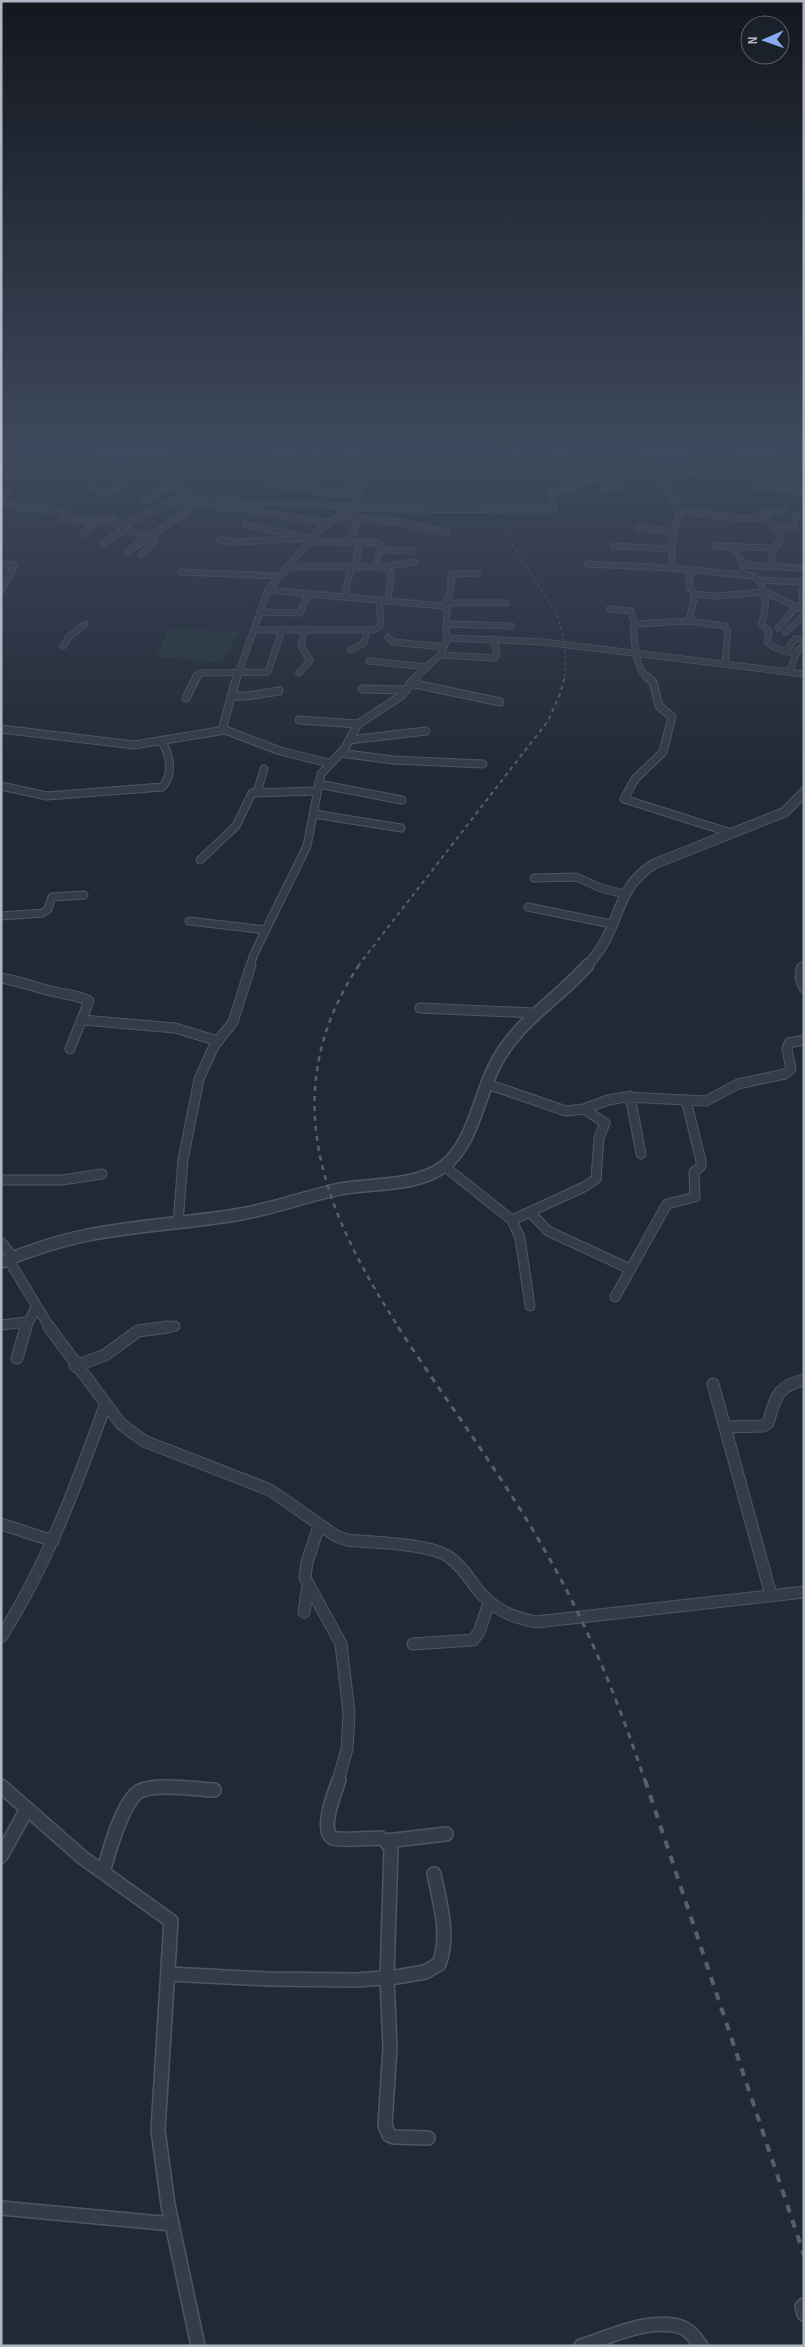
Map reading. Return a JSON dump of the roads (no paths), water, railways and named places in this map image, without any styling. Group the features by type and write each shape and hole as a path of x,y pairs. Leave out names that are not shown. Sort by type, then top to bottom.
{"street":[{"path":"222,730 238,674 268,590 296,556"},
{"path":"344,597 356,556"},
{"path":"375,567 378,556"},
{"path":"671,568 672,556"},
{"path":"738,556 744,565 742,575"},
{"path":"770,566 772,556"},
{"path":"287,567 383,567 414,562"},
{"path":"588,564 689,569 754,576 759,580 765,592 766,613 761,625 769,631 767,642 774,648 796,654"},
{"path":"1,565 15,565 2,588"},
{"path":"744,565 804,568"},
{"path":"383,567 391,574 388,601"},
{"path":"689,569 690,588 695,594 734,596 765,592 788,601 800,609"},
{"path":"181,572 280,576"},
{"path":"178,1223 183,1160 199,1079 214,1047 234,1022 251,963 307,846 321,774 340,753 358,724 397,700 426,667 440,655 448,638 446,636 446,605 451,588 451,574 478,573"},
{"path":"759,580 804,582"},
{"path":"268,590 446,605 506,604"},
{"path":"778,628 800,609 803,601 801,592"},
{"path":"260,612 300,613 308,594"},
{"path":"688,621 695,594"},
{"path":"255,630 366,631 377,629 381,625 379,600"},
{"path":"610,609 631,611 635,625 633,630 636,652 643,674 653,682 659,706 672,717 663,752 635,779 624,799 732,833"},
{"path":"786,632 804,615"},
{"path":"635,625 688,621 725,626 728,631 726,664"},
{"path":"63,646 68,637 85,624"},
{"path":"446,624 512,626"},
{"path":"299,673 310,661 301,645 305,629"},
{"path":"186,698 194,679 200,673 238,674 268,672 282,630"},
{"path":"350,650 364,643 366,631"},
{"path":"388,637 393,642 444,647"},
{"path":"448,638 494,639 636,652 804,674"},
{"path":"786,652 795,639 804,638"},
{"path":"440,655 495,658 497,654 494,639"},
{"path":"789,672 796,654 804,647"},
{"path":"369,661 426,667"},
{"path":"410,684 500,702"},
{"path":"362,688 406,690"},
{"path":"231,696 248,696 279,691"},
{"path":"299,720 358,724"},
{"path":"1,730 126,744 162,742 222,730 284,752 330,763"},
{"path":"349,740 373,739 395,733 426,731"},
{"path":"1,786 29,793 57,796 107,794 162,787 167,782 169,760 168,752 162,742"},
{"path":"340,753 392,760 483,764"},
{"path":"257,792 264,769"},
{"path":"200,860 238,824 249,795 257,792 317,788 402,800"},
{"path":"7,1259 90,1235 244,1213 345,1188 417,1177 444,1166 460,1146 468,1131 507,1042 534,1013 593,959 601,948 632,880 644,868 785,812 804,792"},
{"path":"314,814 401,828"},
{"path":"534,878 576,877 601,888 624,894"},
{"path":"1,916 43,913 48,909 52,897 84,896"},
{"path":"528,907 611,924"},
{"path":"189,921 266,930"},
{"path":"804,966 799,971 799,975 804,988"},
{"path":"1,978 26,982 54,992 86,998 89,1003 70,1048"},
{"path":"420,1008 534,1013"},
{"path":"83,1020 175,1028 214,1047"},
{"path":"487,1084 566,1112 584,1110 616,1098 630,1096 706,1100 738,1084 785,1074 791,1069 787,1049 789,1043 804,1040"},
{"path":"630,1096 641,1154"},
{"path":"615,1297 667,1204 695,1197 694,1172 701,1166 701,1161 686,1100"},
{"path":"512,1220 591,1183 597,1176 599,1144 605,1123 584,1110"},
{"path":"444,1166 512,1220 520,1238 530,1306"},
{"path":"1,1180 62,1180 102,1174"},
{"path":"530,1212 548,1231 630,1269"},
{"path":"1,1242 7,1259 36,1308 75,1366 121,1424 144,1441 270,1490 320,1526 347,1540 434,1549 444,1552 460,1568 489,1604 513,1618 536,1622 804,1592"},
{"path":"17,1358 27,1322 36,1308"},
{"path":"1,1325 27,1322"},
{"path":"75,1366 105,1355 132,1333 175,1326"},
{"path":"726,1427 768,1424 778,1393 786,1385 804,1380"},
{"path":"713,1384 771,1595"},
{"path":"1,1637 17,1614 53,1542 105,1406"},
{"path":"1,1524 53,1542"},
{"path":"320,1526 305,1570 308,1585 338,1636 344,1657 349,1729 341,1774 326,1825 328,1833 334,1838 380,1838 386,1841 391,1848 388,1978 390,2047 385,2126 389,2135 394,2137 428,2138"},
{"path":"304,1612 308,1585"},
{"path":"413,1644 474,1640 480,1632 489,1604"},
{"path":"1,1786 83,1858 170,1921 172,1930 158,2130 172,2224 198,2346"},
{"path":"103,1872 133,1796 140,1791 214,1790"},
{"path":"1,1856 27,1809"},
{"path":"386,1841 446,1834"},
{"path":"169,1974 290,1980 388,1978 421,1974 439,1965 443,1952 443,1937 434,1874"},
{"path":"1,2208 172,2224"},
{"path":"804,2305 802,2307 804,2314"},
{"path":"580,2346 624,2332 667,2325 682,2327 693,2334 701,2346"}],"railway":[{"path":"520,556 557,615 565,643 565,676"},
{"path":"358,966 548,721 560,694 565,676"},
{"path":"359,965 333,1013 319,1059 315,1106 319,1151 331,1196 349,1240 372,1284 399,1328"},
{"path":"398,1327 491,1464 527,1520 560,1577 600,1662 624,1721 645,1781"},
{"path":"645,1780 804,2255"}]}
